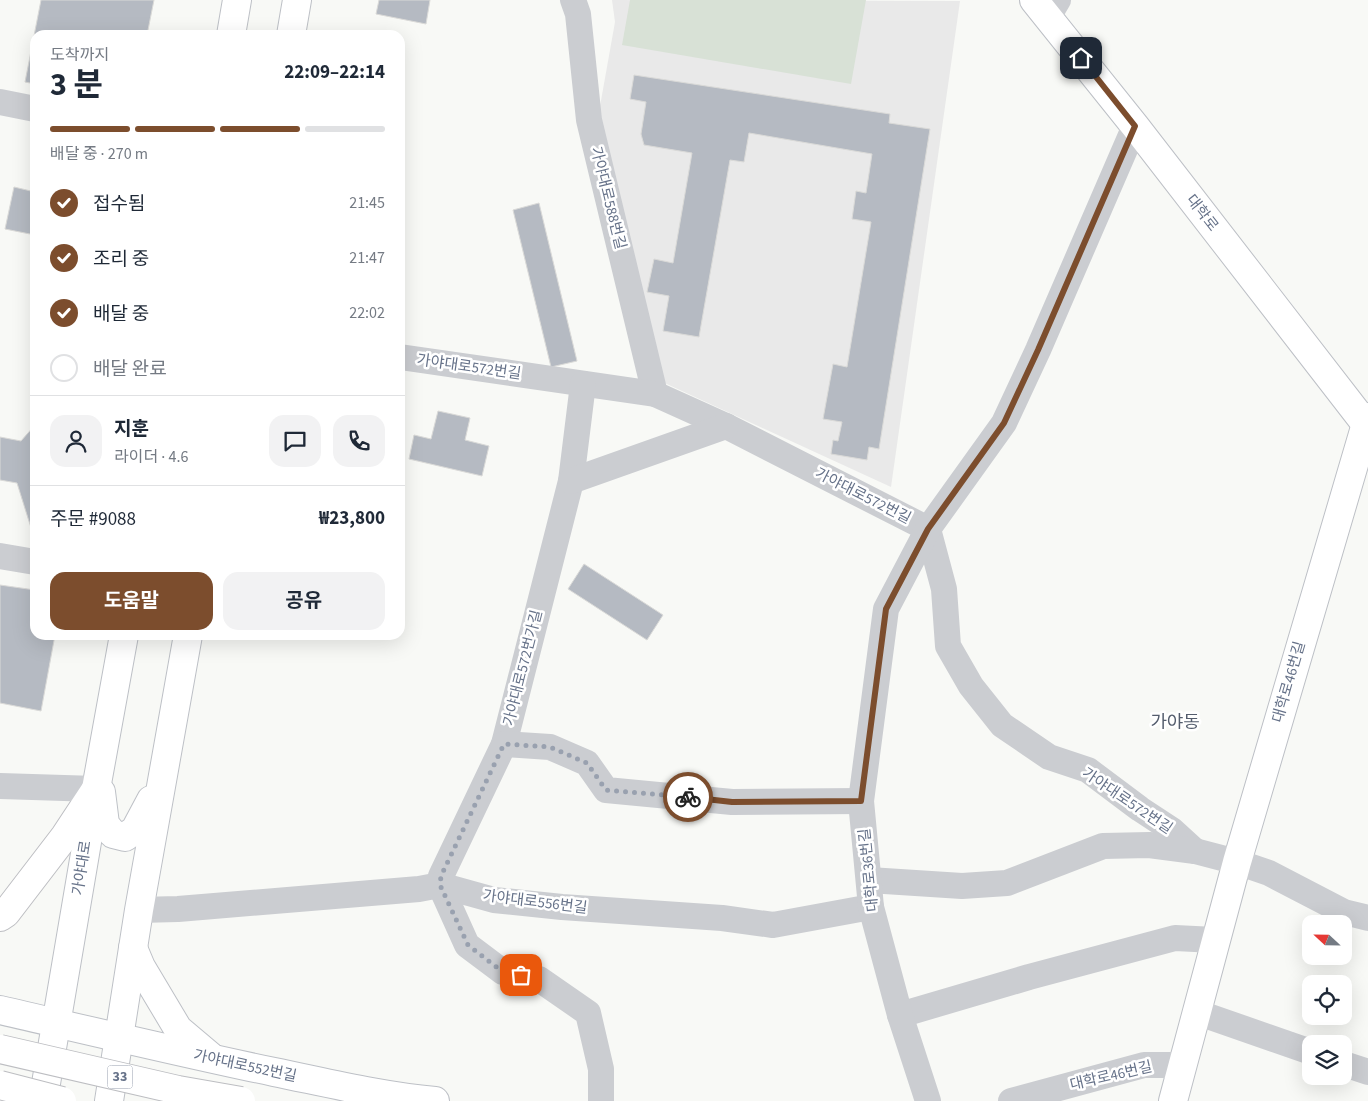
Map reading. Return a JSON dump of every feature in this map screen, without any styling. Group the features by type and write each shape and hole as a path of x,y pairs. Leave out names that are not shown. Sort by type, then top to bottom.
{"main road":[{"path":"232,30 237,0"},
{"path":"292,30 297,0"},
{"name":"대학로","path":"1047,6 1135,126 1367,423"},
{"name":"대학로46번길","path":"1173,1101 1237,862 1367,423"},
{"name":"가야대로","path":"43,1101 97,781 123,640"},
{"path":"109,1101 139,910 187,640"},
{"path":"97,781 105,824 112,834 125,837 135,830 162,779"},
{"path":"2,916 65,836 97,781"},
{"path":"133,948 141,968 178,1029 213,1059"},
{"name":"가야대로552번길","path":"0,1010 213,1059 397,1097 435,1101"},
{"name":"33","path":"0,1049 178,1090 241,1101"},
{"path":"0,1085 62,1101"},
{"path":"0,1092 20,1101"}],"street":[{"name":"가야대로588번길","path":"573,0 578,14 588,120 655,394"},
{"path":"0,102 30,108"},
{"name":"대학로36번길","path":"928,1101 900,1015 871,907 861,801 886,609 928,529 1004,423 1038,350 1135,126"},
{"name":"가야대로572번길","path":"405,358 655,394 726,426 928,529 944,589 948,646 970,686 1002,725 1049,756 1088,770 1140,809 1172,830 1195,851"},
{"name":"가야대로572번가길","path":"440,885 441,876 504,744 571,482 583,384"},
{"path":"571,482 726,426"},
{"path":"0,556 30,561"},
{"path":"504,744 550,747 587,763 606,790 732,802 861,801"},
{"path":"0,786 97,781"},
{"name":"가야대로572번길","path":"869,880 962,886 1007,883 1102,846 1149,845 1195,851 1237,862 1269,873 1344,912 1368,918"},
{"path":"440,885 468,945 503,972 540,979 588,1013 602,1069 601,1101"},
{"name":"가야대로556번길","path":"139,910 188,908 419,889 440,885 494,900 722,918 773,924 871,907"},
{"path":"900,1015 1029,977 1175,938 1216,940"},
{"path":"1196,1012 1302,1049"},
{"name":"대학로46번길","path":"1011,1101 1144,1065 1182,1065"},
{"path":"1352,1067 1368,1072"}],"shaded area":[{"path":"612,0 960,1 891,487 656,379 597,123 615,22"},
{"path":"630,0 866,0 851,84 622,45"}],"building":[{"path":"41,0 154,0 148,30 35,30"},
{"path":"379,0 430,0 426,24 376,14"},
{"path":"30,56 30,83 25,82"},
{"path":"634,75 890,114 889,123 930,129 879,449 869,447 867,460 831,454 833,440 838,441 842,422 823,419 833,364 847,367 871,222 852,219 856,191 866,193 872,154 749,133 744,162 730,160 699,337 663,331 669,296 647,292 654,259 673,263 692,153 644,145 641,134 646,102 630,99"},
{"path":"14,187 30,191 30,234 5,229"},
{"path":"539,203 577,361 551,367 513,210"},
{"path":"438,411 470,418 465,440 489,446 482,476 409,459 414,435 431,439"},
{"path":"30,431 30,524 17,483 0,480 0,437 21,441"},
{"path":"584,564 663,615 647,640 568,589"},
{"path":"0,585 30,589 30,640 54,640 41,711 0,703"}],"way so far":[{"path":"521,975 503,972 468,945 440,885 441,876 504,744 550,747 587,763 606,790 688,797"}],"district":[{"name":"가야동","path":"1175,722"}],"route":[{"path":"688,797 732,802 861,801 886,609 928,529 1004,423 1038,350 1135,126 1081,58"}]}
